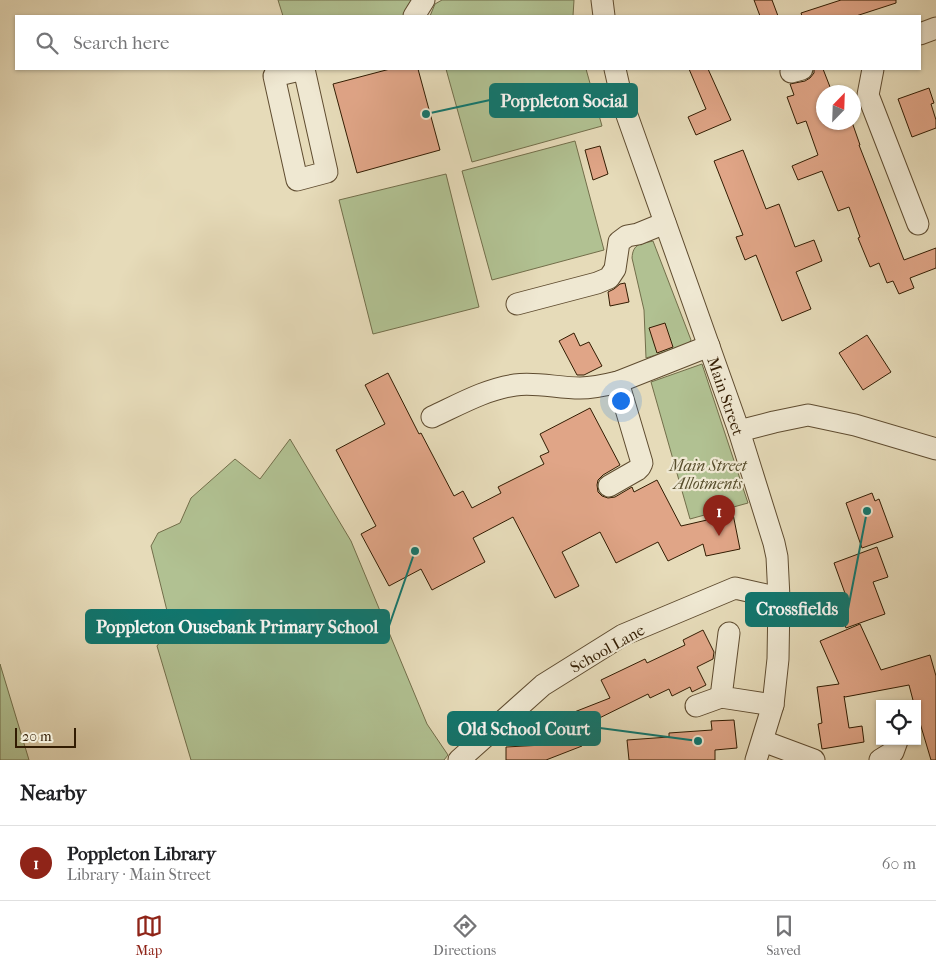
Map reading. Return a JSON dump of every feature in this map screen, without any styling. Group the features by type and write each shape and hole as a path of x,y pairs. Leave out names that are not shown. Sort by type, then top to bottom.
{"street":[{"path":"415,15 424,0"},
{"path":"602,0 604,15"},
{"path":"921,34 936,28"},
{"path":"299,70 274,76 297,180 327,172 303,70"},
{"name":"Main Street","path":"615,70 623,104 739,431 777,557 779,598 778,659 773,705 759,750"},
{"path":"871,70 868,95 918,224"},
{"path":"518,304 597,283 609,278 615,270 619,242 627,236 638,234 665,223"},
{"path":"432,417 494,389 516,384 579,388 602,386 618,382 709,346"},
{"path":"609,486 637,470 642,463 618,382"},
{"path":"739,431 808,415 854,425 936,449"},
{"name":"School Lane","path":"460,760 543,684 623,635 735,588 779,598"},
{"path":"721,697 729,633"},
{"path":"696,706 721,697 773,705"},
{"path":"880,760 892,752 895,745"},
{"path":"759,750 814,760"}],"green space":[{"path":"278,0 414,0 406,15 283,15"},
{"path":"442,0 574,0 573,15 430,15 435,4"},
{"path":"446,70 586,70 602,126 472,162"},
{"path":"575,141 604,250 492,280 462,171"},
{"path":"446,174 479,307 373,334 339,200"},
{"path":"653,241 691,340 688,345 646,358 644,310 632,258 636,247"},
{"name":"Main Street Allotments","path":"702,364 748,503 690,519 651,382"},
{"path":"290,439 351,541 427,724 448,755 444,760 191,760 157,646 171,627 151,546 158,533 180,523 191,498 235,459 260,479"},
{"path":"0,664 29,760 0,760"}],"building":[{"path":"754,0 772,0 778,15 760,15"},
{"path":"841,0 896,0 896,3 859,15 802,15 801,13"},
{"path":"386,70 418,70 440,150 357,173 333,84"},
{"path":"689,70 708,70 731,120 696,135 688,117 706,109"},
{"path":"814,70 823,70 829,85 816,85 816,130 855,130 904,260 936,248 936,268 910,278 914,288 899,294 893,281 887,283 879,263 870,267 858,238 860,237 849,207 838,211 822,171 798,180 792,166 818,155 806,121 797,124 787,97 794,95 790,84 810,78"},
{"path":"929,88 934,103 931,104 936,120 936,128 912,137 898,99"},
{"path":"600,146 608,174 593,180 585,150"},
{"path":"743,150 766,209 779,204 795,247 814,240 822,261 796,272 811,309 782,321 756,255 745,260 736,237 743,235 714,161"},
{"path":"625,283 629,302 610,306 608,292"},
{"path":"665,323 673,347 657,353 649,328"},
{"path":"574,333 580,346 589,342 602,366 584,375 577,375 559,341"},
{"path":"867,335 891,372 863,390 839,353"},
{"path":"388,373 419,434 421,433 454,496 463,491 472,508 501,493 498,487 544,464 540,456 549,452 540,434 590,408 620,465 598,480 598,492 602,496 608,498 615,497 632,487 634,492 657,480 681,526 733,514 740,549 706,556 703,544 668,561 658,542 616,563 600,532 562,552 579,586 555,598 513,517 473,538 485,562 432,590 421,569 389,586 361,534 376,526 336,450 385,424 365,385"},
{"path":"872,493 875,501 879,499 893,537 862,548 846,503"},
{"path":"877,547 888,577 873,582 885,614 846,628 836,599 846,596 834,563"},
{"path":"860,624 881,670 930,655 936,676 936,760 931,760 921,726 921,700 913,700 909,685 844,696 849,728 862,726 864,742 822,749 818,724 822,723 817,687 839,684 820,641"},
{"path":"703,630 714,652 713,659 697,667 706,685 692,692 690,687 672,696 669,689 650,698 648,694 565,735 559,718 610,698 601,680 645,659 647,663 685,645 683,640"},
{"path":"734,720 737,748 715,750 715,760 629,760 627,740 669,737 669,733 712,730 711,721"},
{"path":"581,743 582,746 546,760 506,760 506,747"}],"place":[{"name":"Poppleton Social","path":"426,114"},
{"name":"Crossfields","path":"867,511"},
{"name":"Poppleton Library","path":"719,536"},
{"name":"Poppleton Ousebank Primary School","path":"415,551"},
{"name":"Old School Court","path":"698,741"}]}
